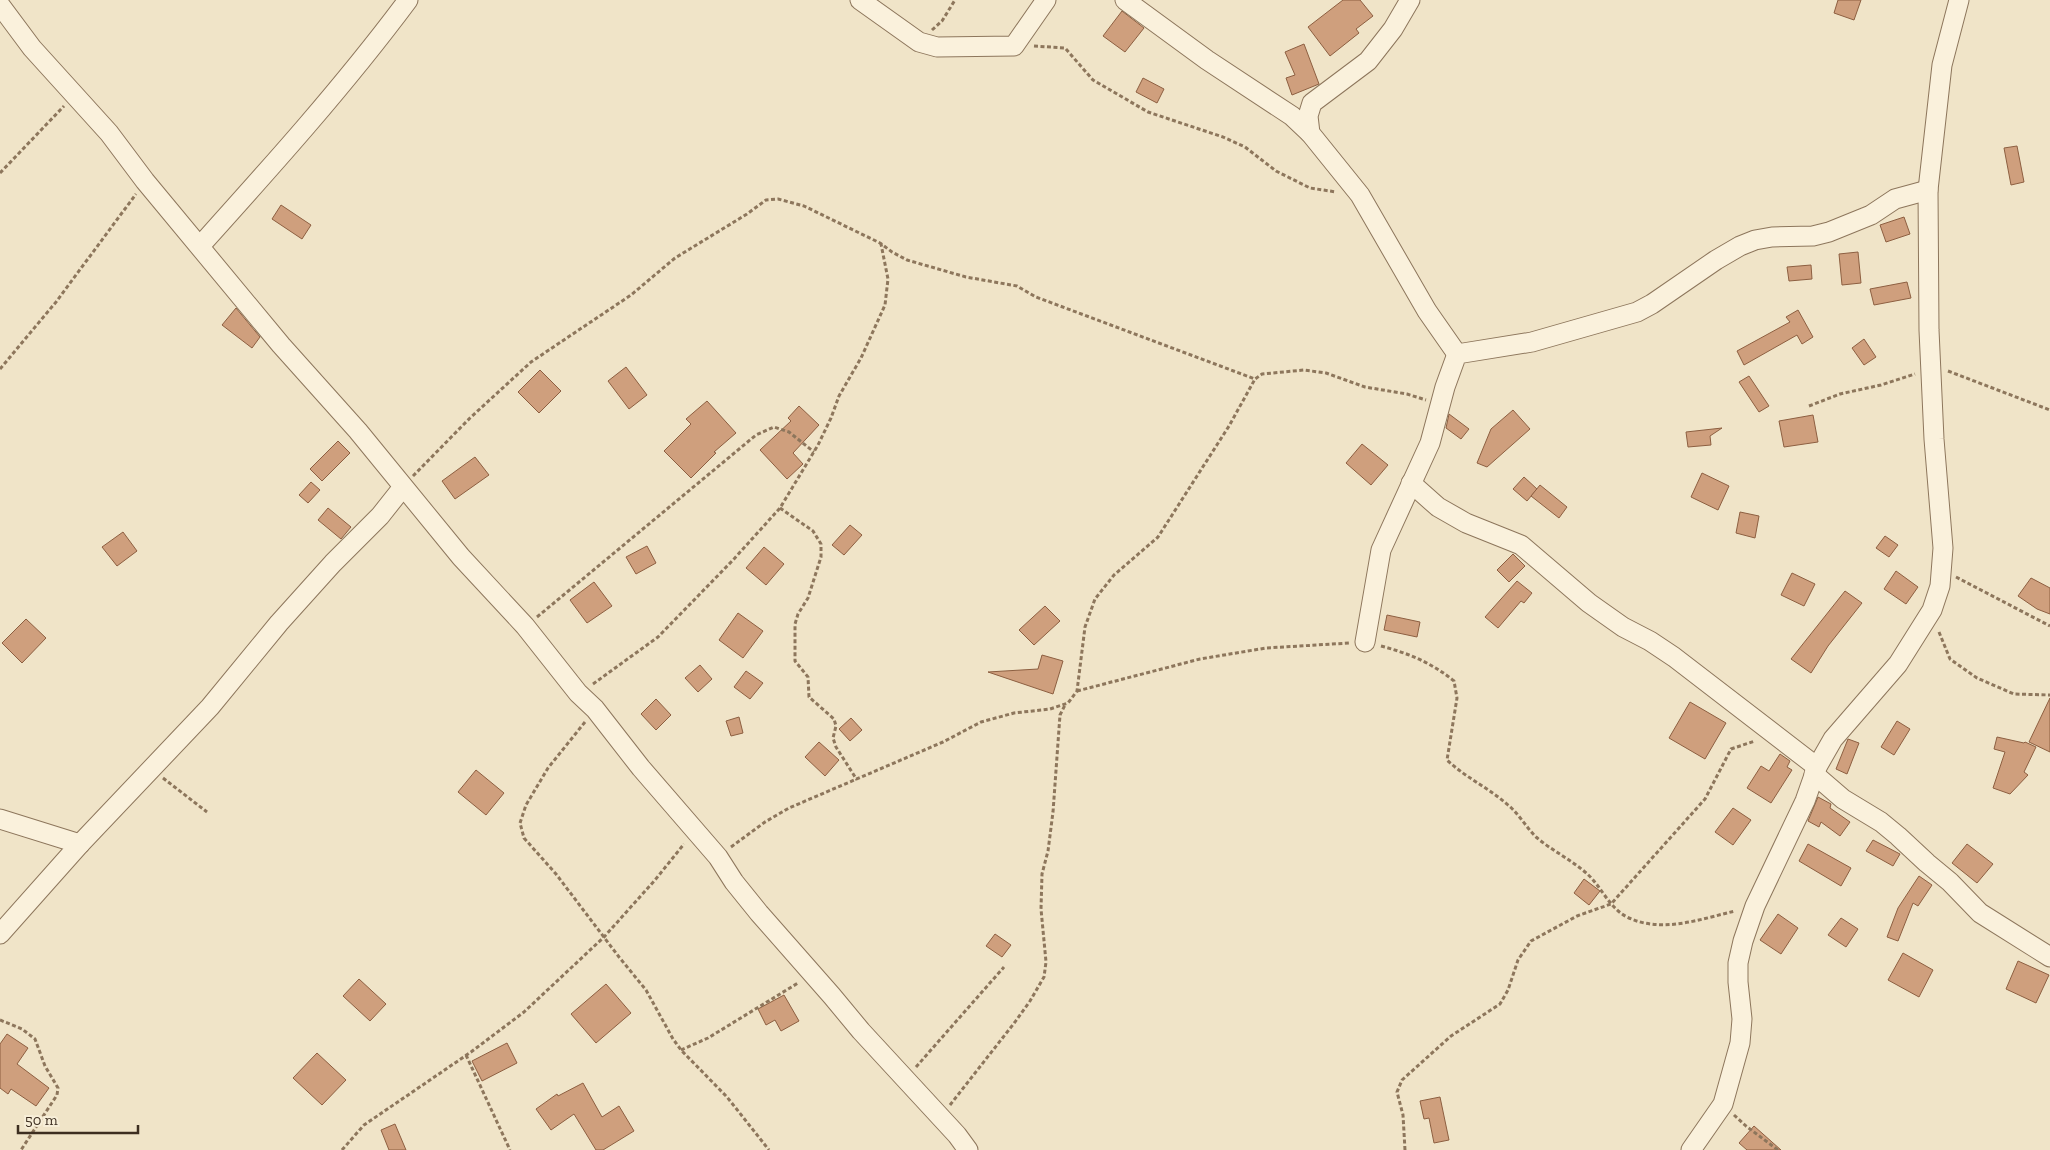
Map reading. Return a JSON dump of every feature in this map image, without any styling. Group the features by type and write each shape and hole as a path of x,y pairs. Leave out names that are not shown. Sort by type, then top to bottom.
{"street":[{"path":"200,246 311,122 369,53 408,0"},
{"path":"860,0 919,42 937,47 1014,46 1046,0"},
{"path":"1126,0 1207,60 1292,116 1310,133 1360,195 1427,311 1457,354"},
{"path":"1310,133 1308,116 1312,104 1368,61 1393,29 1410,0"},
{"path":"1691,1150 1723,1104 1740,1043 1742,1019 1738,963 1743,942 1755,906 1806,800 1815,770 1834,739 1898,664 1932,610 1940,586 1942,525 1934,439 1928,272 1928,190 1942,65 1959,0"},
{"path":"0,5 32,48 109,133 145,181 281,345 358,431 461,557 525,626 578,693 595,709 641,768 718,857 734,882 811,974 968,1150"},
{"path":"1457,354 1532,342 1637,312 1740,246 1764,239 1813,236 1829,232 1871,215 1895,199 1928,190"},
{"path":"1364,642 1381,550 1430,444 1445,387 1457,354"},
{"path":"1411,483 1438,507 1466,523 1521,545 1589,604 1623,627 1650,641 1674,657 1777,735 1843,799 1881,822 1898,836 1927,864 1950,882 1980,913 2050,957"},
{"path":"0,934 80,844 210,707 280,623 333,563 380,516 403,487"},
{"path":"0,819 80,844"}],"path":[{"path":"919,42 942,21 955,0"},
{"path":"1014,46 1065,48 1094,80 1148,112 1223,137 1245,147 1276,171 1310,188 1360,195"},
{"path":"0,173 74,94"},
{"path":"0,369 56,302 145,181"},
{"path":"403,487 470,418 531,362 631,295 675,258 748,214 766,200 778,199 804,206 880,243 900,256 966,277 1017,286 1036,297 1255,379"},
{"path":"578,693 658,637 733,560 780,508 814,452 831,418 838,396 861,358 885,305 888,279 880,243"},
{"path":"1809,406 1840,394 1881,385 1931,366 2050,410"},
{"path":"718,857 765,822 789,808 813,796 857,780 872,771 943,742 981,722 1014,713 1050,709 1068,703 1077,691 1085,626 1095,599 1114,575 1158,537 1228,426 1255,379 1262,374 1304,370 1326,373 1365,387 1407,394 1441,404"},
{"path":"525,626 756,435 774,427 788,432 814,452"},
{"path":"780,508 813,531 822,544 821,557 808,598 798,614 795,624 795,661 808,677 810,697 834,720 836,726 833,738 836,747 857,780"},
{"path":"1942,570 2050,626"},
{"path":"1932,610 1950,659 1961,667 1977,678 2014,694 2050,695"},
{"path":"1077,691 1200,659 1266,648 1364,642 1404,652 1437,667 1454,681 1457,698 1447,760 1458,771 1510,806 1533,834 1551,850 1586,873 1611,904 1627,916 1647,922 1669,924 1696,922 1755,906"},
{"path":"940,1117 1020,1015 1044,977 1046,962 1041,909 1042,874 1048,850 1060,715 1065,704"},
{"path":"595,709 548,768 534,789 520,823 524,838 556,874 646,990 681,1050 727,1096 768,1150"},
{"path":"1405,1150 1403,1115 1397,1092 1402,1080 1451,1036 1500,1004 1508,990 1518,960 1531,941 1577,916 1611,904 1705,799 1731,748 1777,735"},
{"path":"151,768 207,812"},
{"path":"342,1150 364,1124 466,1055 524,1012 604,937 655,880 694,830"},
{"path":"906,1079 1004,966"},
{"path":"681,1050 708,1038 811,974"},
{"path":"0,1020 22,1029 35,1039 45,1066 58,1088 57,1095 21,1150"},
{"path":"466,1055 510,1150"},
{"path":"1723,1104 1746,1126 1778,1150"}],"building":[{"path":"1343,0 1360,0 1373,16 1356,29 1359,33 1330,56 1308,27"},
{"path":"1838,0 1861,0 1854,20 1834,13"},
{"path":"1122,11 1144,28 1125,52 1103,36"},
{"path":"1304,44 1319,84 1292,95 1286,78 1295,75 1285,52"},
{"path":"1143,78 1164,89 1157,103 1136,92"},
{"path":"2017,146 2024,182 2011,185 2004,148"},
{"path":"281,205 311,225 302,239 272,219"},
{"path":"1904,217 1910,234 1886,242 1880,225"},
{"path":"1858,252 1861,283 1842,285 1839,254"},
{"path":"1811,265 1812,279 1789,281 1787,267"},
{"path":"1907,282 1911,298 1874,305 1870,289"},
{"path":"236,308 260,337 252,348 222,325"},
{"path":"1798,310 1813,337 1802,344 1797,335 1744,365 1737,351 1790,322 1786,317"},
{"path":"1864,339 1876,357 1864,365 1852,348"},
{"path":"626,367 647,395 629,409 608,381"},
{"path":"540,370 561,391 539,413 518,392"},
{"path":"1749,376 1769,406 1759,412 1739,382"},
{"path":"707,401 736,433 714,452 716,453 691,478 664,451 691,424 686,419"},
{"path":"799,406 819,425 793,453 803,464 787,479 760,450 791,421 788,418"},
{"path":"1513,410 1530,429 1487,467 1477,463 1491,429"},
{"path":"1449,414 1469,429 1461,439 1446,428"},
{"path":"1813,415 1818,442 1784,447 1779,421"},
{"path":"1722,428 1710,436 1711,445 1688,447 1686,432"},
{"path":"338,441 350,453 322,481 310,469"},
{"path":"1362,444 1388,465 1371,485 1346,463"},
{"path":"475,457 489,475 455,499 442,481"},
{"path":"1702,473 1729,486 1718,510 1691,497"},
{"path":"1524,477 1537,489 1527,501 1513,489"},
{"path":"311,482 320,490 308,503 299,495"},
{"path":"1540,485 1567,507 1559,518 1531,496"},
{"path":"328,508 351,527 341,539 318,520"},
{"path":"1740,512 1759,516 1755,538 1736,533"},
{"path":"850,525 862,535 844,555 832,545"},
{"path":"123,532 137,551 117,566 102,547"},
{"path":"1885,536 1898,545 1889,557 1876,548"},
{"path":"647,546 656,563 636,574 626,557"},
{"path":"764,547 784,564 766,585 746,568"},
{"path":"1513,554 1525,566 1509,582 1497,570"},
{"path":"1896,571 1918,587 1906,604 1884,589"},
{"path":"1792,573 1815,584 1804,606 1781,595"},
{"path":"2031,578 2050,588 2050,614 2037,609 2018,596"},
{"path":"1517,581 1532,593 1524,603 1521,601 1498,628 1485,617"},
{"path":"594,582 612,606 587,623 570,600"},
{"path":"1845,591 1862,603 1828,646 1811,673 1791,659"},
{"path":"1045,606 1060,621 1034,645 1019,630"},
{"path":"738,613 763,631 743,658 719,640"},
{"path":"1387,615 1420,622 1417,637 1384,630"},
{"path":"26,619 46,638 22,663 2,643"},
{"path":"1042,655 1063,661 1053,694 988,672 1038,669"},
{"path":"700,665 712,679 698,692 685,678"},
{"path":"746,671 763,683 750,699 734,687"},
{"path":"2050,698 2050,752 2029,742"},
{"path":"656,699 671,715 656,730 641,714"},
{"path":"1690,702 1726,723 1705,759 1669,738"},
{"path":"739,717 743,733 731,736 726,721"},
{"path":"851,718 862,730 850,741 839,729"},
{"path":"1897,721 1910,729 1894,755 1881,747"},
{"path":"1997,737 2025,742 2036,747 2024,772 2028,775 2010,794 1993,788 2005,752 1994,749"},
{"path":"1848,739 1859,743 1847,774 1836,769"},
{"path":"819,742 839,760 825,776 805,757"},
{"path":"1780,754 1790,761 1787,767 1792,770 1771,803 1747,788 1761,766 1769,771"},
{"path":"476,770 504,793 486,815 458,792"},
{"path":"1818,797 1831,804 1830,808 1850,822 1840,836 1821,822 1819,827 1808,821"},
{"path":"1733,808 1751,820 1733,845 1715,832"},
{"path":"1873,840 1900,854 1893,866 1866,851"},
{"path":"1808,844 1851,868 1841,886 1799,861"},
{"path":"1967,844 1993,864 1977,883 1952,863"},
{"path":"1919,876 1932,885 1918,906 1913,903 1898,941 1887,937 1898,908"},
{"path":"1584,879 1600,891 1589,905 1574,893"},
{"path":"1778,914 1798,928 1781,954 1760,940"},
{"path":"1841,918 1858,929 1846,947 1828,935"},
{"path":"995,934 1011,945 1002,957 986,946"},
{"path":"1903,953 1933,970 1919,997 1888,980"},
{"path":"2018,961 2049,975 2036,1003 2006,989"},
{"path":"359,979 386,1004 370,1021 343,996"},
{"path":"606,984 631,1013 596,1043 571,1014"},
{"path":"784,995 799,1021 781,1031 775,1020 766,1025 758,1009"},
{"path":"7,1034 28,1048 17,1064 49,1088 36,1106 11,1089 8,1094 0,1088 0,1044"},
{"path":"507,1043 517,1063 482,1081 472,1061"},
{"path":"317,1053 346,1080 322,1105 293,1078"},
{"path":"583,1083 602,1117 619,1106 634,1131 603,1150 596,1150 574,1114 551,1130 536,1109 557,1094 558,1096"},
{"path":"1440,1097 1449,1140 1434,1143 1429,1118 1424,1119 1420,1101"},
{"path":"395,1124 406,1150 389,1150 381,1130"},
{"path":"1754,1126 1781,1150 1747,1150 1739,1143"}]}
